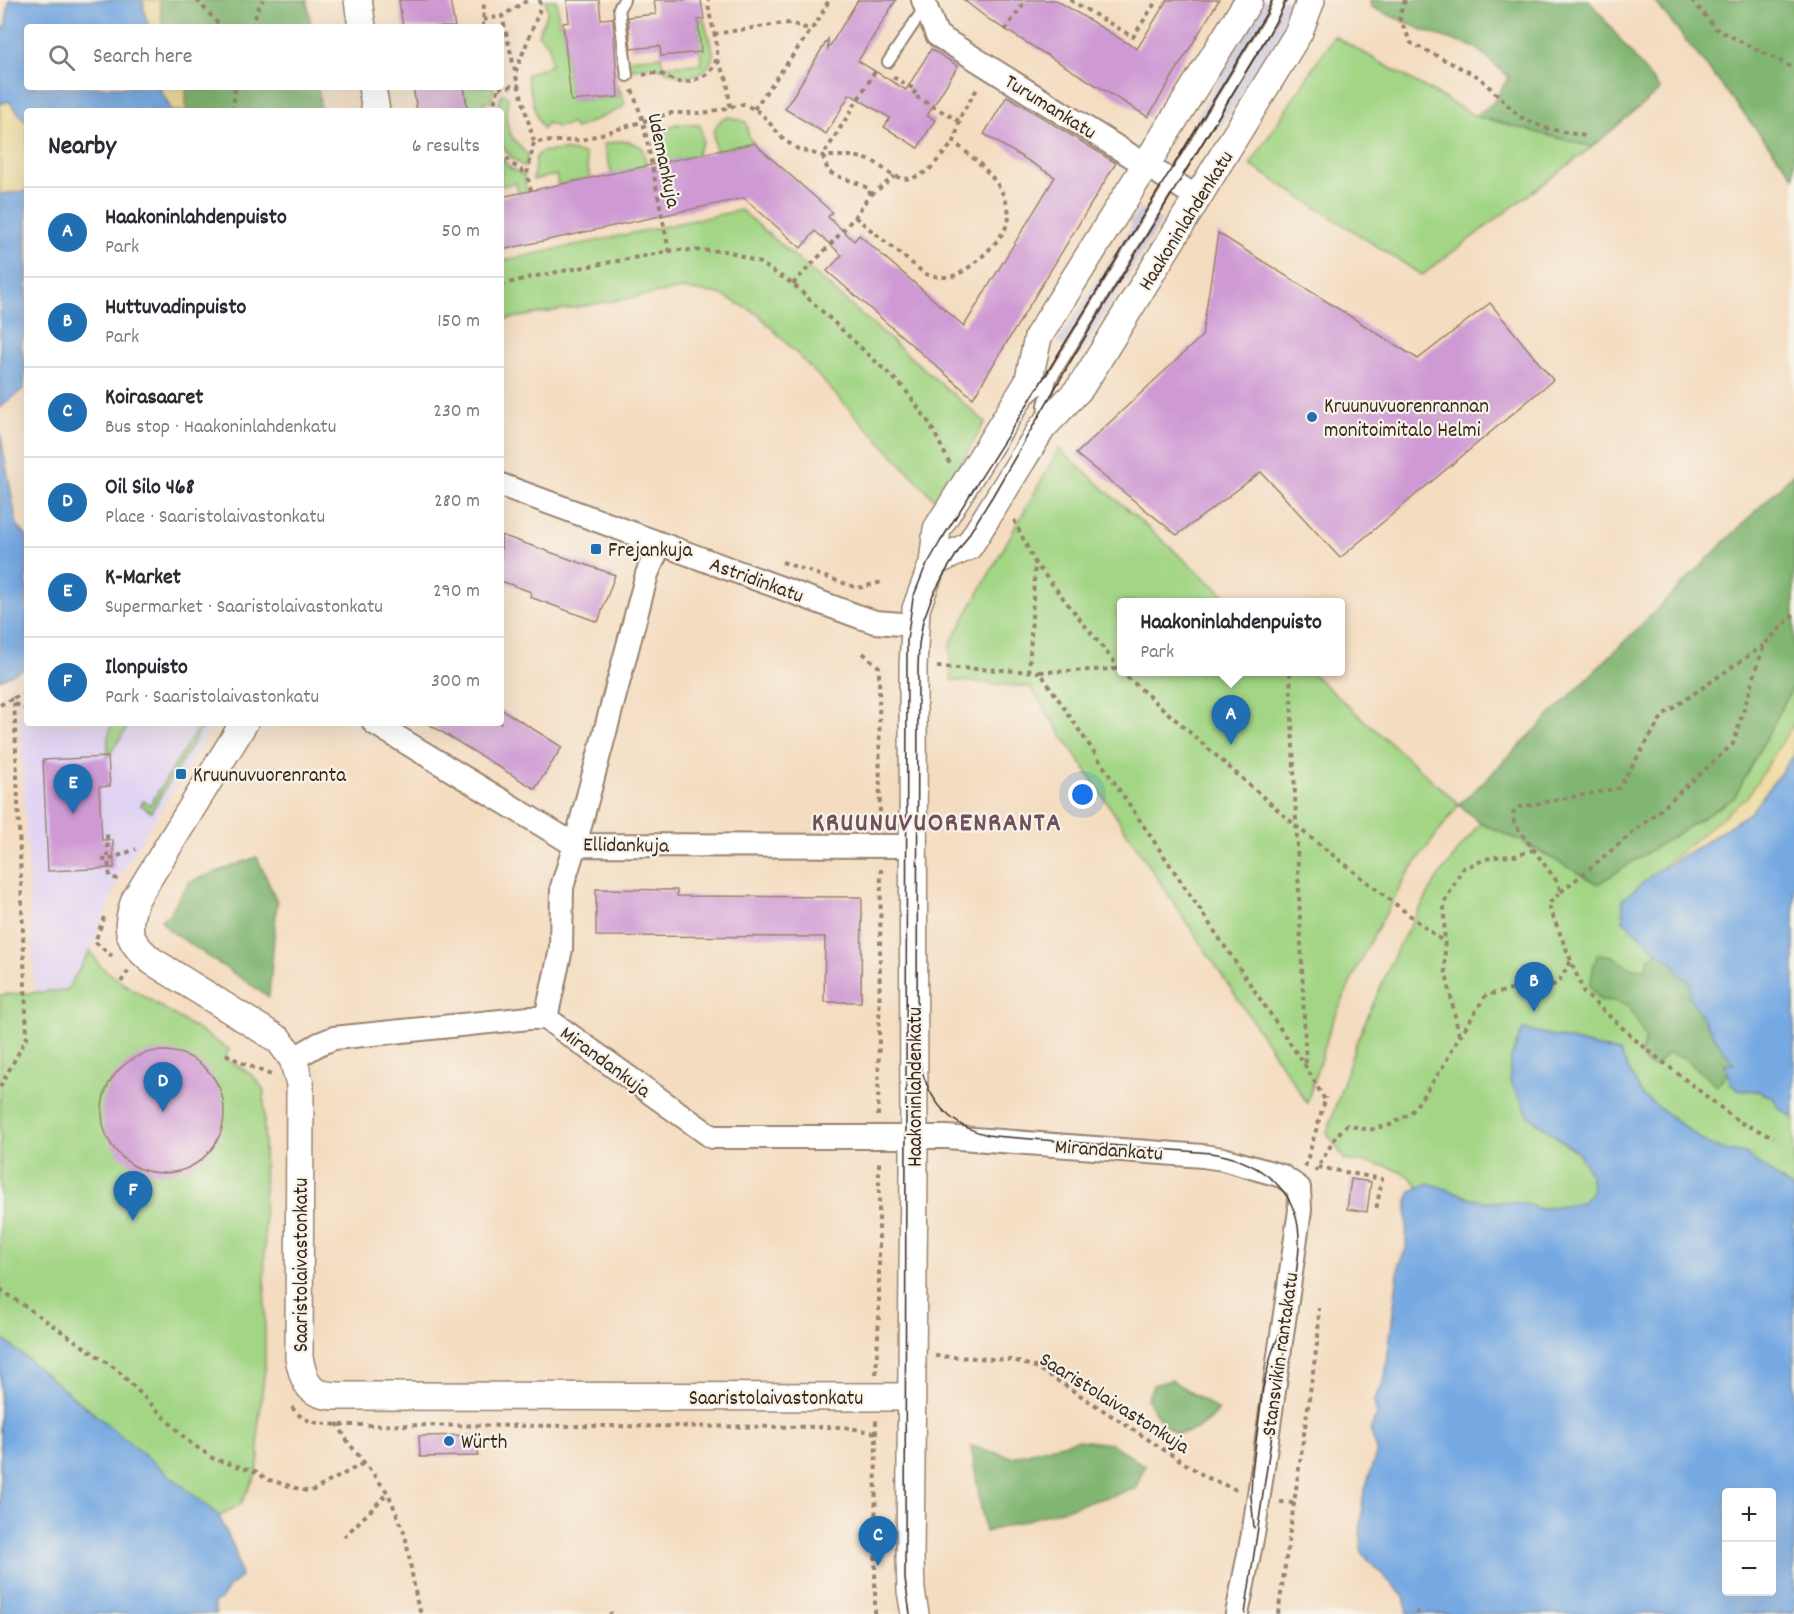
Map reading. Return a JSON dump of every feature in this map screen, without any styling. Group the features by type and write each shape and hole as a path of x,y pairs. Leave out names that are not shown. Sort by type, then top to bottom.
{"street":[{"path":"358,0 362,24"},
{"name":"Haakoninlahdenkatu","path":"915,1614 910,1591 914,1137 912,846 916,609 933,563 938,528 1028,383 1038,337 1249,0"},
{"name":"Haakoninlahdenkatu","path":"933,563 969,546 1042,428 1080,388 1299,32 1311,0"},
{"name":"Turumankatu","path":"924,3 937,35 1197,197"},
{"path":"372,90 376,108"},
{"name":"Astridinkatu","path":"504,486 860,617 915,626"},
{"path":"546,1018 561,949 562,887 647,574 660,544"},
{"name":"Saaristolaivastonkatu","path":"242,726 135,900 129,920 130,934 138,949 152,961 279,1040 283,1067 300,1084 299,1358 303,1376 310,1389 323,1396 912,1396"},
{"name":"Ellidankuja","path":"379,726 575,845 912,846"},
{"name":"Mirandankuja","path":"283,1067 334,1038 546,1018 712,1137 914,1137"},
{"name":"Mirandankatu","path":"914,1137 946,1137 1203,1156 1223,1159 1282,1176 1299,1193"},
{"name":"Stansvikin rantakatu","path":"1237,1614 1258,1500 1299,1218 1299,1193"}],"lane":[{"path":"624,0 619,8 627,76"},
{"name":"Haakoninlahdenkatu","path":"1042,428 1044,405 1052,379 1273,16 1279,0"},
{"path":"888,62 924,3"},
{"name":"Haakoninlahdenkatu","path":"1018,401 1032,397 1052,379"}],"path":[{"path":"197,0 218,24"},
{"path":"253,24 263,0"},
{"path":"483,24 484,0"},
{"path":"483,20 502,16 528,0"},
{"path":"515,73 539,12 540,0"},
{"path":"627,76 658,73 680,82 689,81 712,71 717,60 718,46 708,0"},
{"path":"754,109 811,30 829,0"},
{"path":"1005,30 1026,0"},
{"path":"1070,0 1133,37 1156,0"},
{"path":"1076,4 1080,0"},
{"path":"1405,0 1399,17 1411,43 1479,77 1520,117 1545,128 1585,136"},
{"path":"1692,0 1716,29 1794,68"},
{"path":"502,16 504,24"},
{"path":"714,34 791,23 811,30"},
{"path":"504,25 534,142 527,174 531,191"},
{"path":"717,60 727,80 730,107"},
{"path":"870,196 870,190 861,183 837,177 828,171 823,156 879,64 888,62"},
{"path":"877,68 916,90 913,95 959,121"},
{"path":"534,142 582,140 671,113 704,113 744,104 760,112 784,140 798,149 823,156 854,156 873,161 903,179 913,178 928,171 954,142 959,121 990,68"},
{"name":"Udemankuja","path":"627,76 643,121 669,251"},
{"path":"504,86 519,85"},
{"path":"233,108 235,90"},
{"path":"493,108 498,90"},
{"path":"855,217 925,274 938,277 955,276 979,261 1007,226 1010,217 1005,197 987,170 954,142"},
{"path":"504,155 512,164 527,174"},
{"path":"793,284 855,217 870,196 895,176"},
{"path":"504,284 669,251 728,251 760,263 793,284 904,388 930,424 954,473"},
{"path":"1013,517 1035,563 1117,665"},
{"path":"780,561 858,588 882,582"},
{"path":"1029,672 1035,563"},
{"path":"1561,892 1556,880 1514,823 1513,813 1520,807 1619,788 1663,715 1764,645 1794,614"},
{"path":"1764,645 1733,744 1660,810 1548,904 1584,993 1639,1043 1739,1122 1774,1137"},
{"path":"863,653 879,667 881,846 878,1136 880,1173 875,1614"},
{"path":"939,667 1029,672 1117,669"},
{"path":"1040,672 1326,1099 1299,1193"},
{"path":"1128,676 1296,826 1445,943"},
{"path":"1290,676 1306,1067"},
{"path":"0,705 24,693"},
{"path":"0,1087 27,1037 14,698"},
{"path":"15,704 24,708"},
{"path":"107,832 110,877 118,879"},
{"path":"102,860 108,860 136,849"},
{"path":"1460,1036 1445,969 1444,903 1463,868 1492,857 1515,856 1534,850"},
{"path":"1299,1193 1337,1135 1347,1125 1369,1130 1390,1125 1411,1113 1441,1070 1486,995 1511,990 1545,990 1559,981 1571,961"},
{"path":"129,970 139,976"},
{"path":"226,1054 240,1062 283,1067"},
{"path":"1318,1167 1382,1179 1376,1210"},
{"path":"0,1289 116,1369 188,1441 214,1459 257,1472 266,1479 310,1492 364,1463"},
{"path":"1278,1614 1318,1337 1319,1308"},
{"name":"Saaristolaivastonkuja","path":"913,1355 1013,1360 1038,1368 1206,1477 1258,1500"},
{"path":"323,1396 348,1442 388,1493 405,1534 421,1614"},
{"path":"291,1405 297,1414 312,1423 338,1425 844,1427 876,1433"},
{"path":"344,1537 388,1493"}],"shaded area":[{"path":"1258,0 1302,0 1218,131 1196,118 1262,5"},
{"path":"1140,208 1162,220 1091,335 1081,356 1058,342 1132,226 1131,222"},
{"path":"24,707 24,726 212,726 118,879 95,942 67,990 35,992 19,713"}],"green space":[{"path":"159,0 307,0 311,24 163,24"},
{"path":"545,0 557,0 559,23 563,23 571,101 618,97 617,84 625,102 622,108 575,129 572,124 557,127 547,123 543,129 537,117 526,75 551,65 549,45 538,34 548,11"},
{"path":"1370,0 1589,0 1660,90 1592,147 1475,116 1493,103 1509,77 1476,48 1425,31 1371,7"},
{"path":"1654,0 1794,0 1794,177"},
{"path":"704,19 713,58 701,72 682,76 655,67 630,69 629,59 661,56 663,66 701,64 698,20"},
{"path":"1334,36 1475,116 1592,147 1422,275 1250,165"},
{"path":"186,90 318,90 321,108 186,108"},
{"path":"464,90 493,90 491,102 484,101 483,108 468,108"},
{"path":"502,93 508,98 506,116 509,130 528,155 526,167 510,157 504,147 504,108 498,108"},
{"path":"729,117 746,122 749,138 754,143 716,151 714,130 722,119"},
{"path":"676,124 700,125 703,141 696,155 664,163 661,160 658,140 660,133"},
{"path":"621,141 642,147 647,166 612,174 603,144"},
{"path":"564,150 585,154 590,178 558,185 556,175 533,180 536,157 541,152"},
{"path":"504,161 510,168 524,175 527,192 519,194 516,183 504,185"},
{"path":"741,210 985,422 938,503 758,314 720,294 682,289 504,319 504,260"},
{"path":"1059,449 1227,598 1117,598 1117,676 1315,676 1459,804 1407,875 1364,953 1331,1026 1307,1103 1030,687 951,680 950,644"},
{"path":"1794,473 1794,685 1734,798 1598,884 1519,840 1480,823 1459,804 1474,791"},
{"path":"1794,685 1794,813 1657,871 1641,885 1623,920 1658,952 1674,963 1714,1036 1735,1064 1730,1082 1736,1089 1758,1091 1773,1097 1778,1108 1794,1118 1794,1190 1745,1154 1709,1145 1643,1096 1619,1052 1524,1029 1510,1060 1529,1116 1579,1154 1591,1175 1592,1192 1583,1202 1540,1209 1523,1203 1480,1201 1429,1183 1420,1188 1405,1174 1386,1166 1345,1160 1327,1133 1356,1043 1398,947 1437,879 1480,823 1519,840 1734,798"},
{"path":"111,726 128,726 108,757 108,737"},
{"path":"199,726 203,726 151,812 141,805 143,801 150,805"},
{"path":"257,857 277,902 269,997 169,930 161,920 169,914 189,882"},
{"path":"90,951 100,966 121,982 229,1049 225,1059 253,1076 264,1092 265,1367 258,1429 259,1456 257,1472 241,1504 219,1516 0,1337 0,995 67,990"},
{"path":"1658,952 1674,963 1680,975 1691,983 1714,1036 1735,1064 1725,1065 1727,1072 1717,1086 1684,1058 1668,1053 1655,1067 1646,1064 1640,1054 1646,1039 1629,1006 1615,1001 1600,1000 1590,986 1598,954 1612,956 1630,968 1646,969 1649,958"},
{"path":"1171,1380 1218,1410 1200,1427 1177,1434 1162,1423 1147,1400 1153,1385"},
{"path":"1077,1440 1112,1444 1145,1466 1135,1489 985,1532 971,1446 1012,1457"}],"sand":[{"path":"143,0 159,0 163,24 148,24"},
{"path":"161,90 186,90 186,108 170,108"},
{"path":"9,101 24,120 24,191 0,194 0,104"},
{"path":"1794,723 1794,838 1657,871 1748,796"}],"water":[{"path":"9,0 143,0 148,24 24,24 24,90 161,90 170,108 24,108 24,120 9,101 0,104 0,38 6,23"},
{"path":"24,191 24,334 21,346 24,358 24,388 0,408 0,194"},
{"path":"0,432 17,525 24,533 24,668 0,680"},
{"path":"1794,755 1794,1118 1778,1108 1773,1097 1758,1091 1736,1089 1730,1082 1725,1064 1734,1064 1689,996 1691,983 1680,975 1674,963 1658,952 1623,920 1623,899 1657,871 1751,812"},
{"path":"1523,1029 1619,1052 1643,1096 1709,1145 1745,1154 1794,1190 1794,1614 1408,1614 1404,1597 1362,1553 1360,1537 1363,1496 1377,1450 1370,1430 1377,1415 1374,1401 1385,1379 1399,1264 1406,1249 1407,1201 1411,1191 1429,1183 1480,1201 1523,1203 1540,1209 1583,1202 1592,1192 1591,1175 1579,1154 1529,1116 1510,1081 1510,1060"},
{"path":"0,1337 219,1516 235,1550 241,1577 228,1587 221,1600 214,1603 216,1614 0,1614"}],"building":[{"path":"399,0 450,0 454,24 403,24"},
{"path":"567,0 599,0 601,19 613,18 618,97 571,101 563,23 569,22"},
{"path":"654,0 701,0 704,19 698,20 701,52 661,56 660,46 631,49 628,17 656,14"},
{"path":"858,0 896,0 858,61 906,90 931,49 958,66 927,116 935,120 918,148 884,127 890,118 850,94 826,134 785,109 828,39 828,49"},
{"path":"964,0 1056,0 1137,49 1167,0 1219,0 1148,117 988,19"},
{"path":"414,90 464,90 468,108 416,108"},
{"path":"1007,96 1116,163 973,398 827,271 842,255 815,231 801,248 744,198 504,249 504,196 754,143 832,212 828,217 854,241 859,235 964,326 1055,177 984,134"},
{"name":"Kruunuvuorenrannan monitoimitalo Helmi","path":"1218,233 1418,359 1490,303 1553,380 1340,558 1261,472 1177,535 1076,454 1202,336"},
{"path":"504,536 615,575 598,622 530,597 531,592 504,582"},
{"path":"504,711 562,747 535,789 432,726 504,726"},
{"path":"108,757 110,786 99,787 102,840 113,840 114,868 48,871 43,760"},
{"path":"596,889 677,890 677,896 862,897 861,1002 824,1002 825,937 596,936"},
{"path":"163,1051 186,1056 197,1061 206,1069 214,1078 219,1089 224,1112 219,1135 214,1146 206,1155 197,1163 186,1168 163,1173 140,1168 129,1163 120,1155 112,1146 107,1135 102,1112 107,1089 112,1078 120,1069 129,1061 140,1056"},
{"path":"1351,1179 1371,1182 1367,1212 1347,1209"},
{"name":"Würth","path":"478,1435 478,1456 420,1457 419,1436"}],"tram line":[{"path":"910,1614 905,1579 907,640 913,598 924,570 940,542 1032,397 1266,14 1272,0"},
{"path":"1245,1614 1299,1249 1298,1226 1294,1210 1278,1185 1267,1175 1226,1156 994,1136 976,1132 961,1125 938,1104 924,1076 917,1042 918,667 923,621 943,576 1287,0"},
{"path":"1254,1528 1251,1496 1252,1472 1263,1388 1272,1352 1283,1325"}],"place":[{"name":"Kruunuvuorenrannan monitoimitalo Helmi","path":"1312,417"},
{"name":"Frejankuja","path":"596,549"},
{"name":"Haakoninlahdenpuisto","path":"1231,745"},
{"name":"Kruunuvuorenranta","path":"181,774"},
{"name":"K-Market","path":"73,814"},
{"name":"Huttuvadinpuisto","path":"1534,1012"},
{"name":"Oil Silo 468","path":"163,1112"},
{"name":"Ilonpuisto","path":"133,1221"},
{"name":"Würth","path":"449,1441"},
{"name":"Koirasaaret","path":"878,1566"}],"district":[{"name":"KRUUNUVUORENRANTA","path":"937,821"}]}
